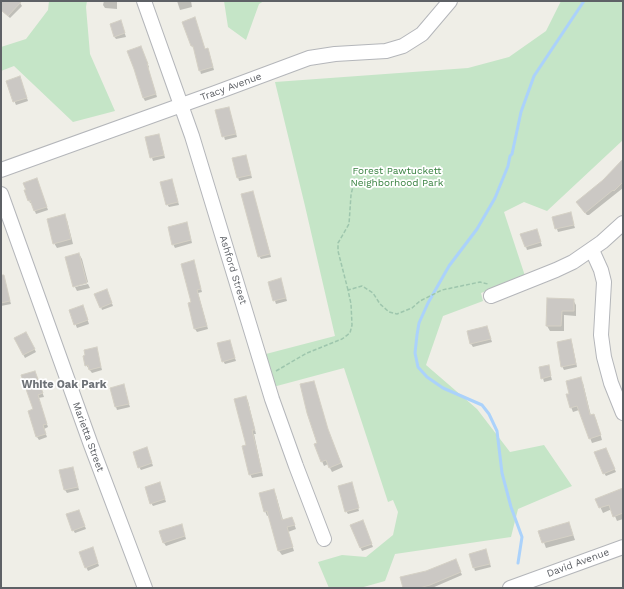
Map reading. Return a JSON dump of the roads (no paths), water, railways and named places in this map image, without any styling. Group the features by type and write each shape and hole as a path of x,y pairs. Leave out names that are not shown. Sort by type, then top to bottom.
{"street":[{"name":"Ashford Street","path":"144,1 182,104 265,376 296,466 324,539"},
{"name":"Tracy Avenue","path":"1,170 310,58 335,54 386,51 403,46 417,39 450,1"},
{"name":"Marietta Street","path":"1,194 91,445 145,588"},
{"path":"490,290 556,270 592,250 623,223"},
{"path":"592,250 601,270 604,282 601,335 604,357 611,383 623,414"},
{"name":"David Avenue","path":"510,588 623,547"}],"waterway":[{"path":"518,563 522,537 511,507 502,473 497,431 489,414 482,405 443,388 427,377 418,367 415,353 417,335 419,323 428,303 449,266 477,229 495,198 512,154 521,112 534,76 584,1"}],"district":[{"name":"White Oak Park","path":"64,385"}],"park label":[{"name":"Forest Pawtuckett Neighborhood Park","path":"397,176"}]}
